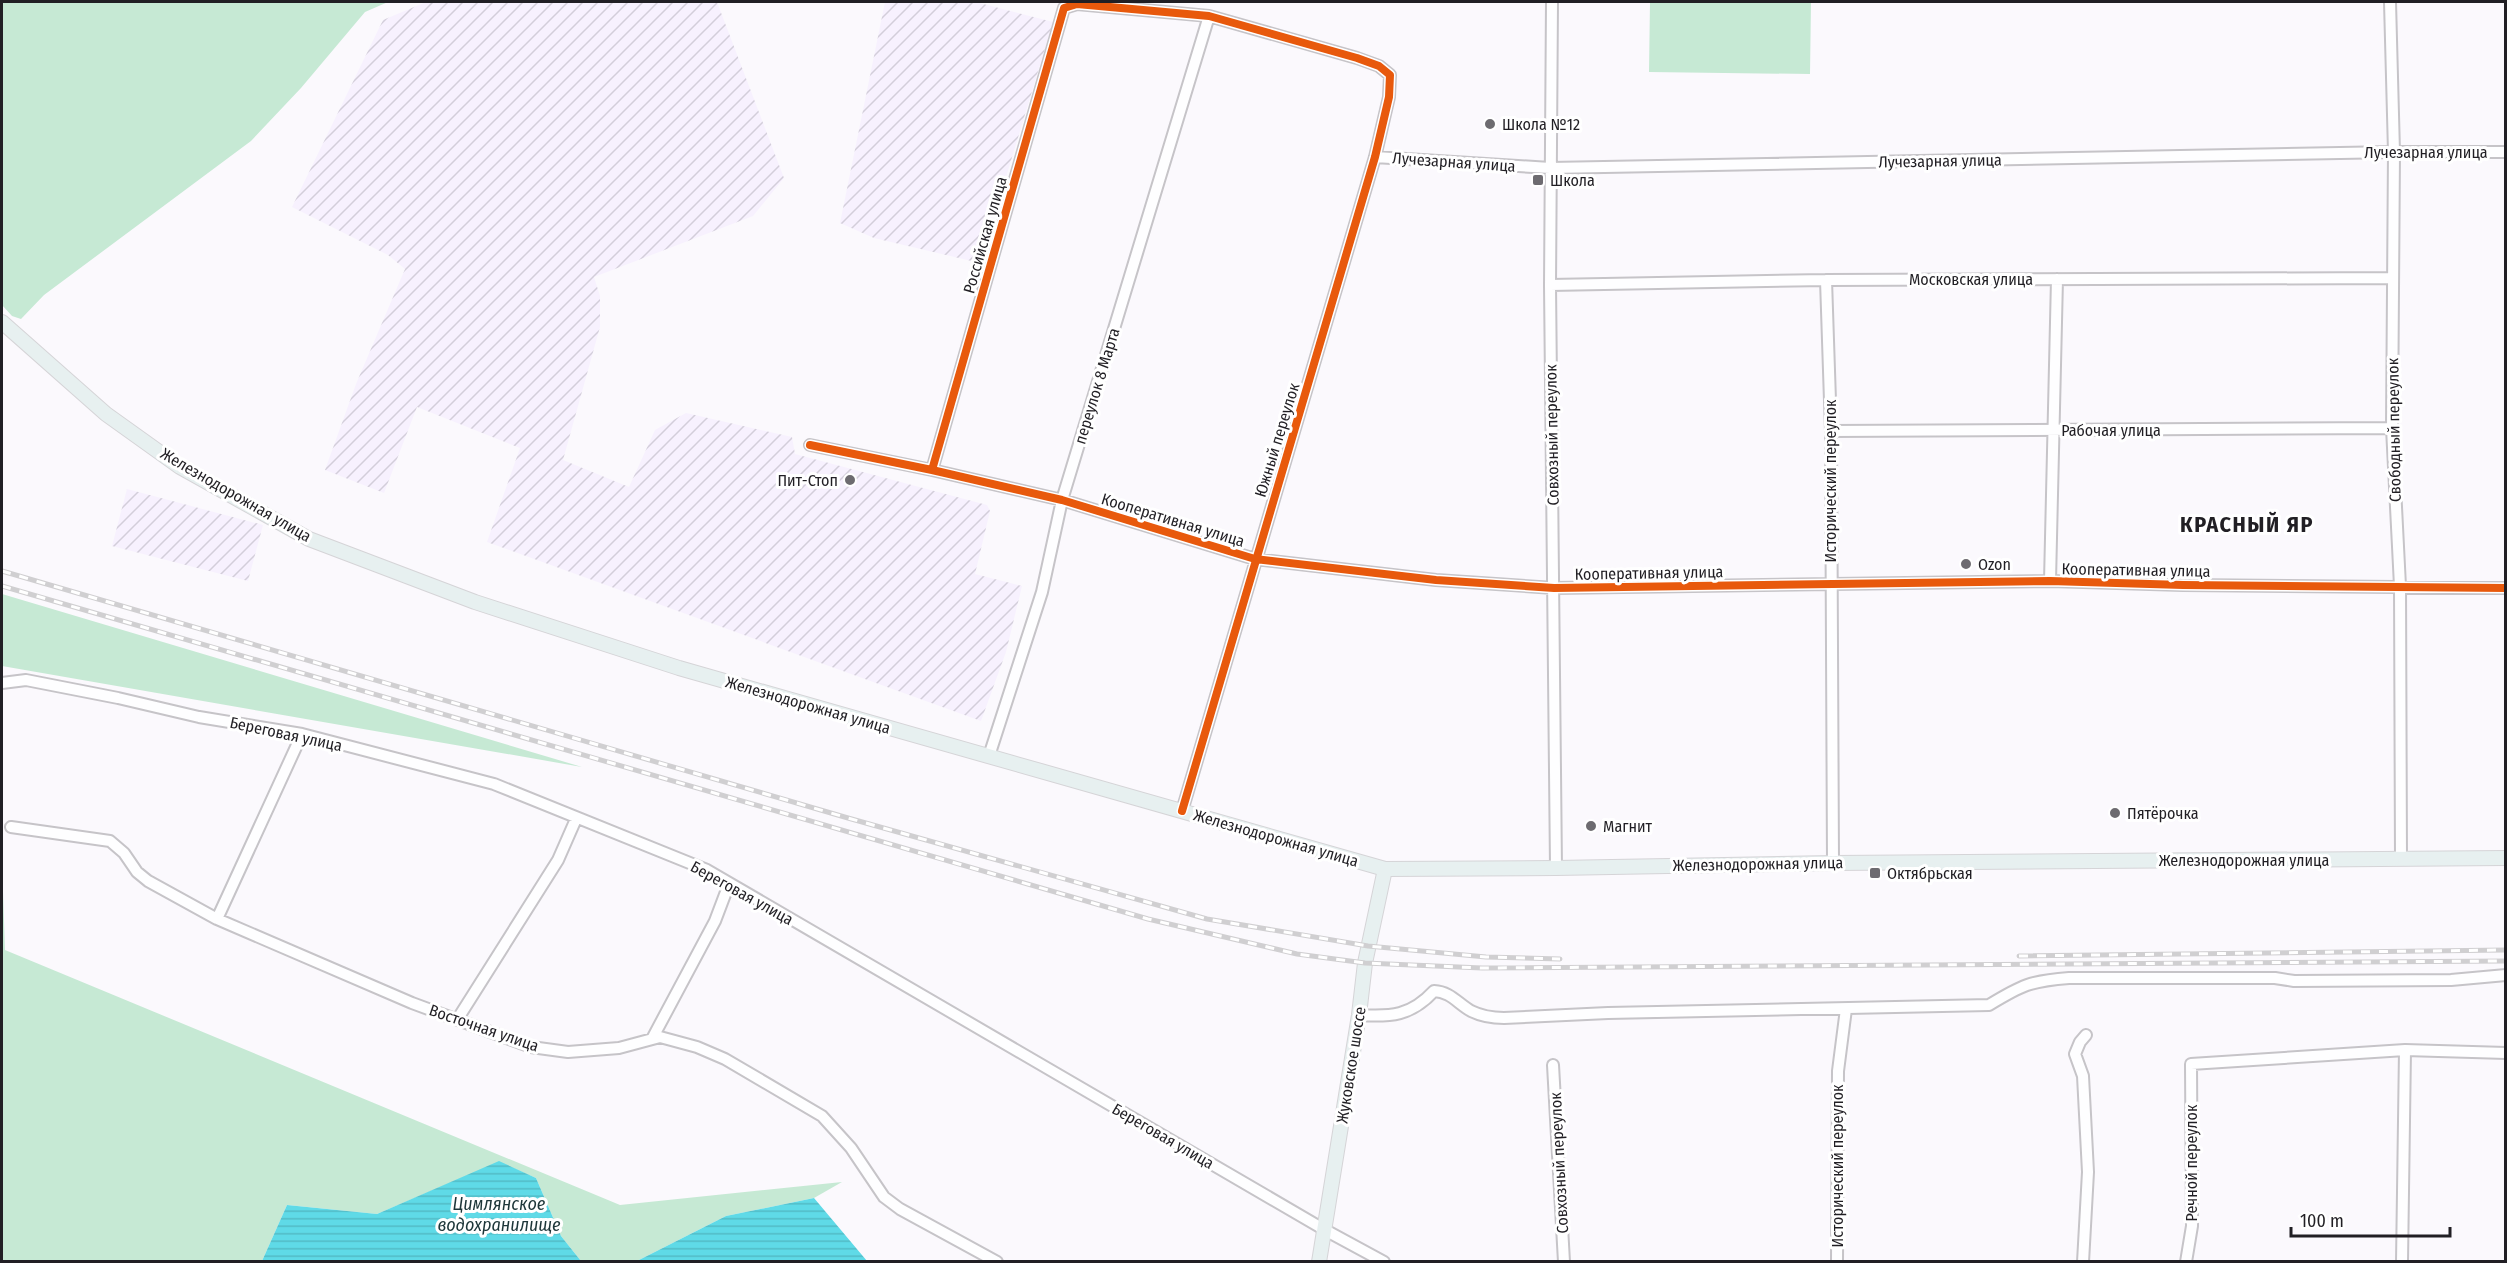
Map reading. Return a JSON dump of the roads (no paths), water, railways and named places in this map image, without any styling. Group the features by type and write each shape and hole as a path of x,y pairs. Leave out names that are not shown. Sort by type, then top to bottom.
{"main road":[{"name":"Железнодорожная улица","path":"6,327 106,414 180,467 309,540 475,602 678,668 1385,869 1833,862 2505,858"},
{"name":"Жуковское шоссе","path":"1319,1262 1359,1015 1365,963 1385,869"}],"street":[{"name":"Совхозный переулок","path":"1552,2 1550,285 1556,868"},
{"name":"Свободный переулок","path":"2390,2 2394,152 2392,428 2400,586 2401,859"},
{"name":"Российская улица","path":"932,470 1064,8 1077,3"},
{"path":"1077,3 1209,16"},
{"name":"Южный переулок","path":"1182,811 1375,157 1389,97 1390,75 1379,66 1357,58 1209,16"},
{"name":"переулок 8 Марта","path":"989,756 1042,592 1062,500 1209,16"},
{"name":"Лучезарная улица","path":"1375,157 1550,168 2394,152 2505,152"},
{"name":"Московская улица","path":"1550,285 1826,280 2392,278"},
{"path":"2050,581 2057,279"},
{"name":"Исторический переулок","path":"1826,280 1831,431 1833,862"},
{"name":"Рабочая улица","path":"1831,431 2392,428"},
{"name":"Кооперативная улица","path":"810,445 1062,500 1255,559 1436,580 1554,588 2050,581 2505,588"},
{"name":"Береговая улица","path":"2,683 26,680 38,682 199,717 302,734 494,784 707,870 1325,1230 1384,1262"},
{"path":"217,919 302,734"},
{"path":"458,1020 558,860 576,819"},
{"name":"Восточная улица","path":"11,827 110,841 124,853 137,872 148,881 217,919 412,1004 531,1047 556,1052 619,1048 660,1037 706,1051 740,1066 822,1116 851,1148 884,1197 900,1209 997,1262"},
{"path":"652,1039 716,921 729,884"},
{"path":"1359,1015 1388,1017 1406,1012 1424,1001 1434,991 1446,992 1472,1011 1491,1018 1504,1018 1608,1013 1989,1005 2023,985 2042,980 2069,978 2274,978 2294,981 2451,980 2505,975"},
{"name":"Исторический переулок","path":"1837,1262 1838,1071 1846,1009"},
{"path":"2083,1262 2088,1172 2083,1076 2075,1053 2086,1035"},
{"path":"2402,1262 2405,1050 2505,1053"},
{"name":"Речной переулок","path":"2186,1262 2192,1226 2191,1064 2405,1050"},
{"name":"Совхозный переулок","path":"1554,1065 1564,1262"}],"water":[{"name":"Цимлянское водохранилище","path":"499,1161 536,1178 561,1236 581,1261 262,1261 287,1205 377,1214"},
{"path":"814,1198 867,1261 637,1261 726,1216"}],"railway":[{"path":"2,571 848,818 1207,919 1368,946 1486,957 1560,959"},
{"path":"2,586 1148,919 1297,954 1365,963 1482,968 2506,961"},
{"path":"2019,956 2506,950"}],"place":[{"name":"Школа №12","path":"1490,124"},
{"name":"Школа","path":"1538,180"},
{"name":"Пит-Стоп","path":"850,480"},
{"name":"Ozon","path":"1966,564"},
{"name":"Пятёрочка","path":"2115,813"},
{"name":"Магнит","path":"1591,826"},
{"name":"Октябрьская","path":"1875,873"}],"district":[{"name":"КРАСНЫЙ ЯР","path":"2247,524"}]}
